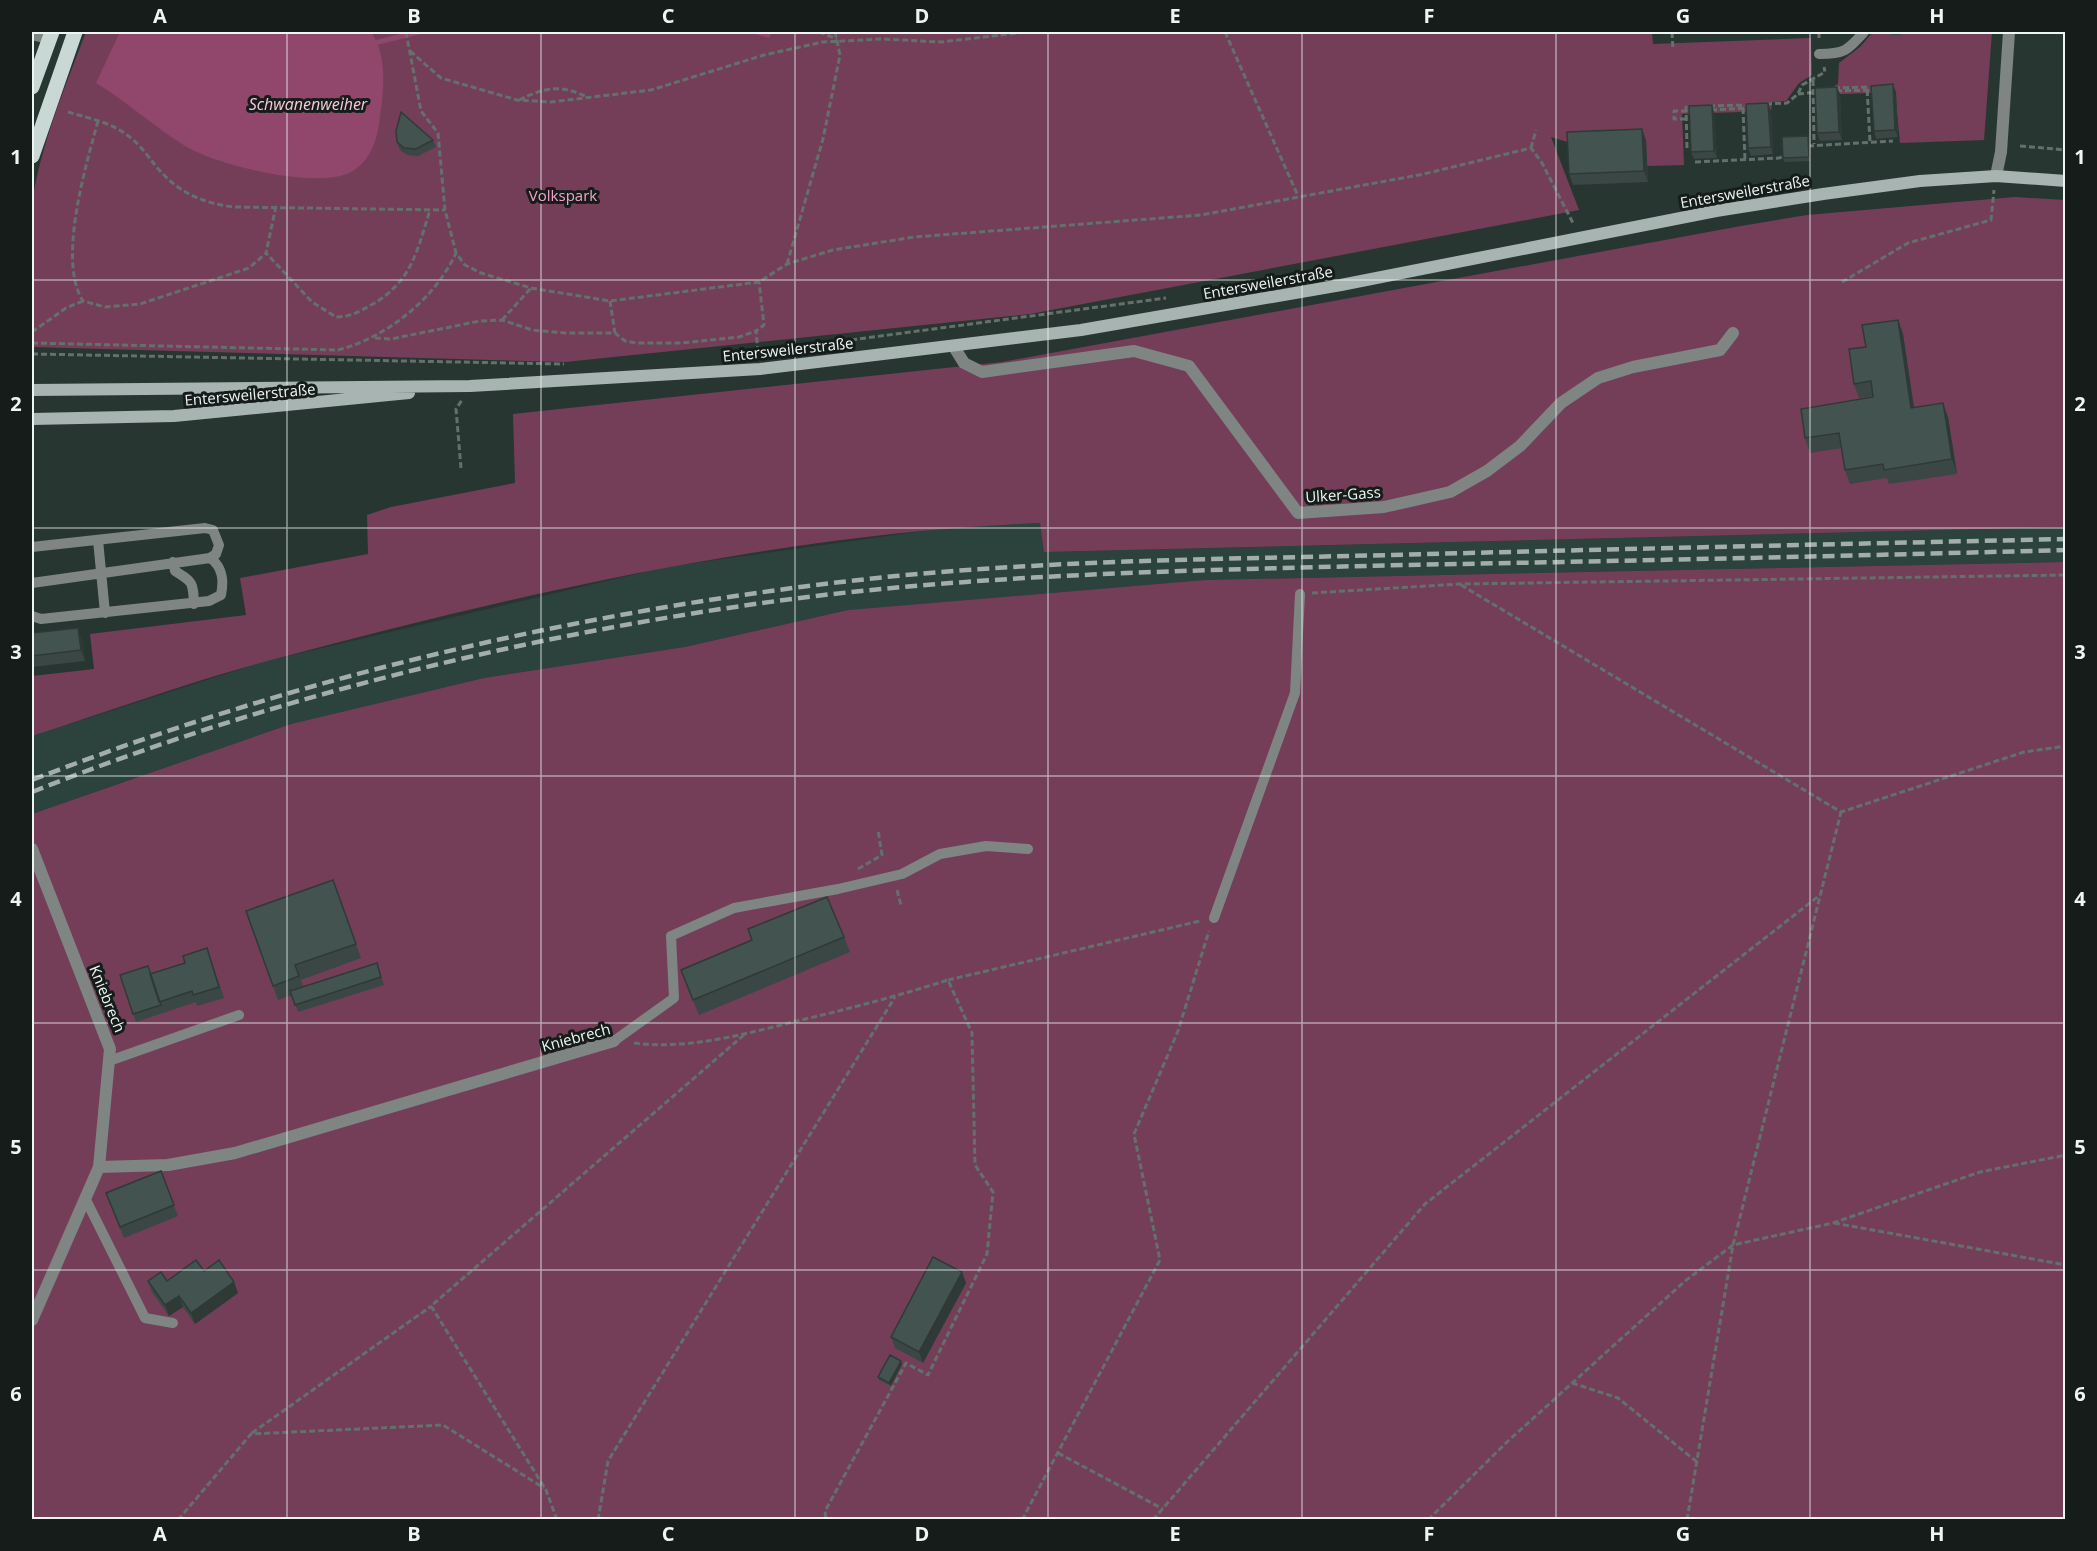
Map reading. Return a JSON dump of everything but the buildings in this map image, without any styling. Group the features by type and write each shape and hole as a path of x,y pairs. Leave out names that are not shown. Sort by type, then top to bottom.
{"main road":[{"path":"32,156 75,32"},
{"path":"32,87 50,35"},
{"name":"Entersweilerstraße","path":"32,390 470,386 760,369 1081,330 1341,285 1716,211 1910,182 1996,176 2066,181"},
{"name":"Entersweilerstraße","path":"32,419 174,416 286,407 470,386"}],"street":[{"path":"1996,176 2001,152 2009,32"},
{"path":"32,34 50,35"},
{"name":"Ulker-Gass","path":"954,347 964,363 982,372 1134,351 1189,366 1298,513 1384,507 1450,492 1487,471 1520,446 1561,402 1598,378 1633,367 1720,350 1733,333"},
{"name":"Kniebrech","path":"32,849 111,1048 99,1167 32,1320"},
{"name":"Kniebrech","path":"99,1167 168,1165 235,1153 614,1041"}],"lane":[{"path":"1819,54 1840,54 1849,49 1864,32"},
{"path":"32,547 205,528 213,530 219,545 216,554 210,558 32,583"},
{"path":"98,540 105,613"},
{"path":"32,616 41,619 209,601 220,595 222,572 217,562 210,558"},
{"path":"173,562 175,571 189,578 193,586 194,604"},
{"path":"1214,918 1295,693 1300,594"},
{"path":"614,1041 674,998 671,936 734,908 838,889 902,874 940,854 986,846 1028,849"},
{"path":"109,1061 239,1015"},
{"path":"85,1198 145,1318 173,1323"}],"path":[{"path":"406,32 421,111 438,133 445,210 456,253 465,265 482,273 531,288 610,301 759,282 788,264 833,250 914,237 1201,215 1424,174 1531,148"},
{"path":"819,32 838,40"},
{"path":"788,264 823,138 840,55 835,32"},
{"path":"409,49 441,78 517,100 551,102 651,90 764,55 838,40 941,42 1027,32"},
{"path":"1225,32 1298,196"},
{"path":"1672,32 1673,50"},
{"path":"1765,104 1787,103 1798,94 1802,85 1825,72 1819,54 1819,32"},
{"path":"1813,79 1814,144"},
{"path":"1812,89 1867,87 1870,142"},
{"path":"517,100 541,89 556,88 579,92 589,98"},
{"path":"1798,94 1880,90"},
{"path":"1743,105 1745,160"},
{"path":"1688,148 1686,107 1697,106"},
{"path":"1686,119 1674,119 1674,111 1755,106 1709,106"},
{"path":"68,112 98,121 130,136 165,177 188,195 210,204 234,207 445,210"},
{"path":"83,301 76,290 75,232 84,172 98,121"},
{"path":"1531,148 1536,130"},
{"path":"1806,148 1814,144 1893,141"},
{"path":"2020,146 2066,150"},
{"path":"1531,148 1542,163 1575,226 1565,228"},
{"path":"1695,162 1779,158 1788,155"},
{"path":"1842,282 1908,243 1991,219 1993,202"},
{"path":"32,332 66,308 83,301 105,307 140,304 249,268 266,253 276,206"},
{"path":"266,253 312,302 336,317 348,317 382,299 401,283 414,262 430,210"},
{"path":"32,343 338,350 374,338 411,312 450,266 456,253"},
{"path":"374,338 391,339 480,321 502,320 531,330 615,333 625,341 636,343 682,343 739,337 756,331 764,325 759,282"},
{"path":"502,320 531,288"},
{"path":"746,353 1171,298"},
{"path":"610,301 615,333"},
{"path":"756,331 758,352"},
{"path":"32,354 568,364"},
{"path":"461,468 456,410 470,386"},
{"path":"1300,594 1460,584 2066,575"},
{"path":"1460,584 1841,812 2024,752 2066,746"},
{"path":"1687,1520 1733,1245 1841,812"},
{"path":"838,889 844,878 882,855 878,830"},
{"path":"1153,1520 1425,1204 1820,895"},
{"path":"1022,1520 1160,1260 1134,1134 1178,1031 1214,918"},
{"name":"Kniebrech","path":"614,1041 661,1047 747,1033 895,997 948,980 1214,918"},
{"path":"826,1520 825,1511 906,1363 928,1375 987,1254 993,1192 975,1165 972,1033 948,980"},
{"path":"598,1520 608,1461 895,997"},
{"path":"178,1520 250,1434 431,1306 747,1033"},
{"path":"1428,1520 1572,1383 1685,1281 1733,1245 1833,1223 1980,1172 2066,1155"},
{"path":"1833,1223 2066,1264"},
{"path":"431,1306 546,1490 556,1520"},
{"path":"1572,1383 1618,1398 1697,1462"},
{"path":"250,1434 443,1425 546,1490"},
{"path":"1058,1453 1163,1509"}],"shaded area":[{"path":"1040,523 1045,552 2065,527 2065,562 1205,580 848,610 685,647 484,678 291,724 32,814 32,736 263,662 666,567 953,527"}],"green space":[{"name":"Volkspark","path":"86,32 1652,32 1653,44 1811,38 1812,75 1799,83 1786,101 1772,102 1771,111 1682,114 1684,165 1647,166 1551,137 1579,210 1030,314 565,362 32,347 32,203 41,159"},
{"path":"1873,32 1891,32 1891,35 1901,35 1901,32 1992,32 1984,140 1900,143 1895,92 1818,95 1838,84 1839,63 1860,47"},
{"path":"2015,197 2065,200 2065,527 1044,552 1040,523 942,529 746,554 649,571 455,613 235,670 32,736 32,676 94,669 90,634 246,615 240,578 368,554 367,515 391,507 515,483 513,414 1002,362 1807,215"},
{"path":"2065,562 2065,1519 32,1520 32,814 291,724 484,678 685,647 848,610 1205,580"}],"water":[{"name":"Schwanenweiher","path":"120,32 371,32 380,53 383,77 379,124 370,153 356,169 349,173 313,178 239,167 197,152 171,137 96,83"}],"waterway":[{"path":"378,42 419,32"},
{"path":"757,32 768,35"}],"railway":[{"path":"32,780 242,707 349,676 457,649 566,626 675,605 785,589 896,576 1082,563 2066,539"},
{"path":"32,792 126,756 223,724 421,668 623,625 824,595 1040,577 1185,571 2066,550"}]}
